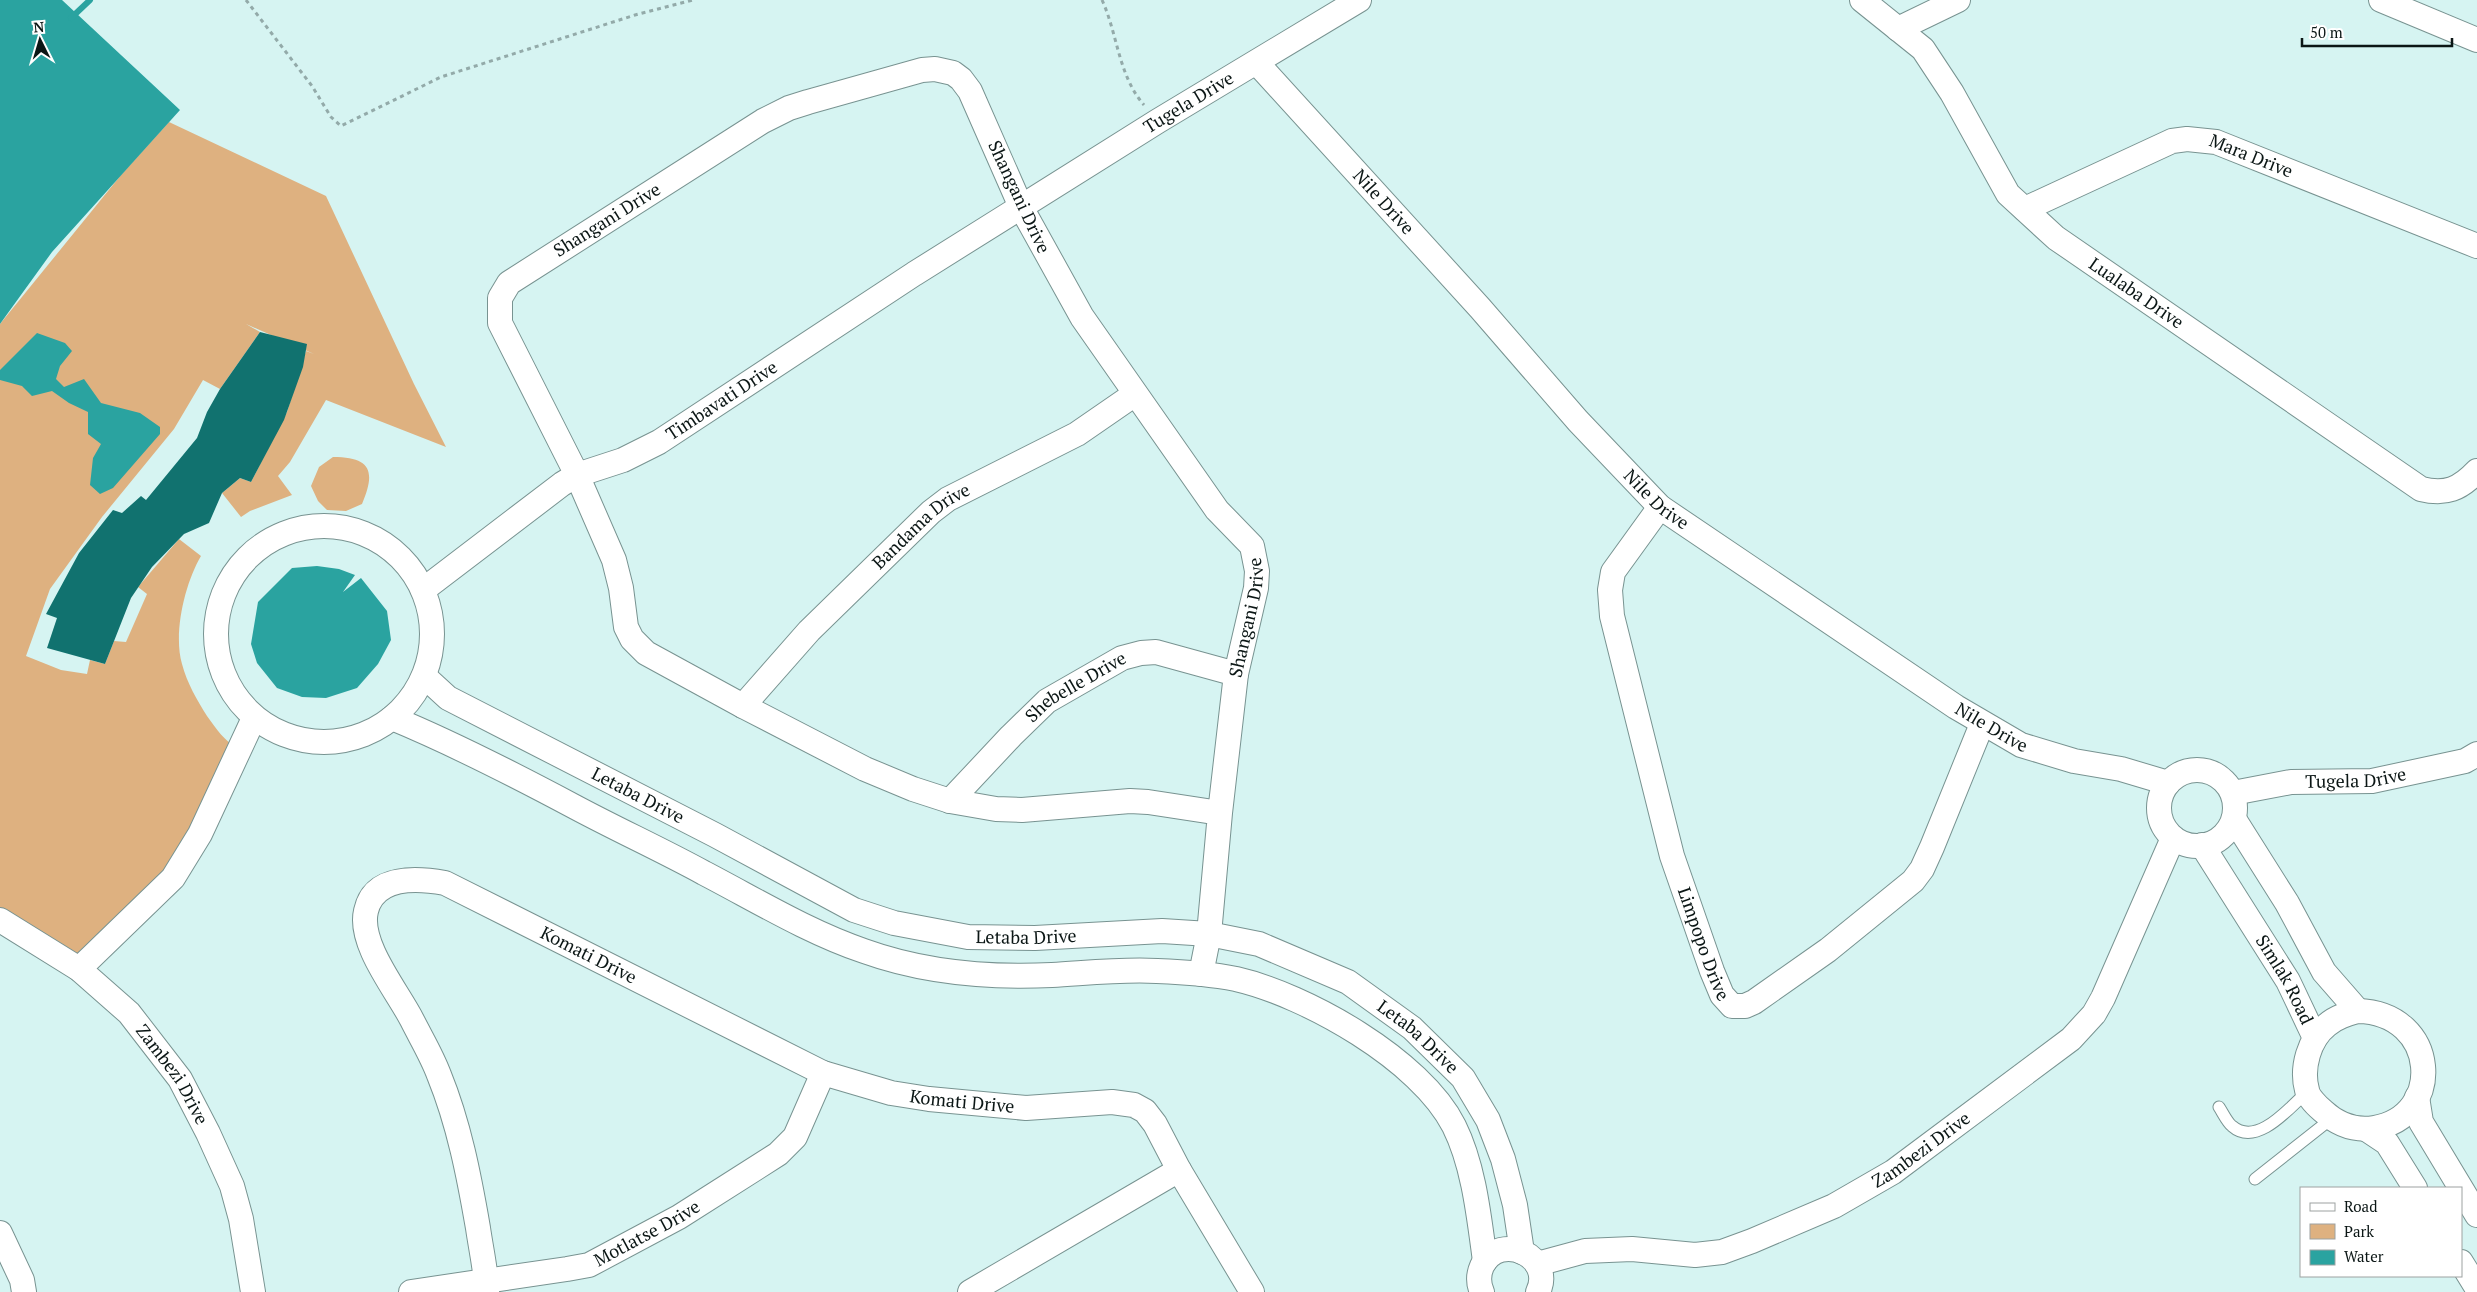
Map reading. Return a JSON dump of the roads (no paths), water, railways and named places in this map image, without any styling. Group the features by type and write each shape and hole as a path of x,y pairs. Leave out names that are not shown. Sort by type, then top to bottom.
{"street":[{"name":"Tugela Drive","path":"1021,207 1158,121 1359,0"},
{"name":"Lualaba Drive","path":"1862,0 1923,49 1952,93 2003,186 2056,238 2421,489 2434,492 2455,490 2464,485 2477,471"},
{"path":"1898,29 1958,0"},
{"path":"2381,0 2477,40"},
{"name":"Nile Drive","path":"1257,63 1480,308 1578,420 1660,507 1982,724 2021,745 2042,752 2121,769 2168,783"},
{"name":"Shangani Drive","path":"1201,974 1209,934 1220,813 1236,674 1256,588 1257,571 1252,546 1217,510 1082,317 1021,207 970,91 961,79 953,74 935,69 905,74 789,108 763,121 530,268 510,283 503,291 499,310 500,323 577,475 614,560 626,627 632,639 646,653 665,665 865,769 913,789 950,801 996,809 1022,810 1130,801 1220,813"},
{"name":"Mara Drive","path":"2025,209 2172,141 2204,140 2216,142 2477,246"},
{"name":"Timbavati Drive","path":"423,590 562,484 577,475 622,460 659,442 914,274 1021,207"},
{"name":"Bandama Drive","path":"743,706 809,631 931,512 948,499 1077,434 1135,394"},
{"name":"Limpopo Drive","path":"1660,507 1614,572 1610,590 1612,616 1672,856 1712,971 1722,995 1732,1006 1744,1006 1761,997 1828,950 1912,881 1922,869 1932,847 1982,724"},
{"path":"332,526 369,536 401,558 423,590 431,618 431,648 424,676 410,699 392,718 371,732 348,740 323,742 290,737 275,731 254,718 229,688 216,651 216,632 217,612 231,576 258,548 293,530 332,526"},
{"name":"Shebelle Drive","path":"950,801 1011,736 1048,701 1122,658 1141,653 1156,652 1236,674"},
{"name":"Letaba Drive","path":"424,676 448,698 715,834 854,910 902,925 968,937 1035,938 1162,931 1209,934 1259,944 1348,982 1412,1028 1463,1078 1488,1120 1502,1159 1530,1258 1541,1275 1538,1292"},
{"path":"79,969 178,872 200,834 254,718"},
{"name":"Letaba Drive","path":"392,718 515,774 781,913 843,943 877,956 912,966 984,976 1154,970 1201,974 1235,979 1260,986 1319,1012 1402,1062 1429,1089 1454,1125 1462,1147 1481,1232 1484,1261 1476,1290"},
{"name":"Tugela Drive","path":"2233,793 2291,782 2372,781 2465,761 2477,754"},
{"path":"2189,770 2202,770 2220,778 2233,793 2236,805 2234,819 2228,830 2219,839 2202,845 2184,844 2174,838 2165,829 2160,818 2159,806 2162,794 2168,783 2189,770"},
{"path":"2234,819 2287,903 2324,972 2358,1011"},
{"name":"Zambezi Drive","path":"1530,1258 1609,1249 1695,1255 1722,1252 1752,1242 1834,1206 1899,1168 2071,1039 2094,1014 2104,998 2174,838"},
{"name":"Simlak Road","path":"2202,845 2288,981 2315,1038"},
{"name":"Komati Drive","path":"487,1287 467,1164 439,1074 401,998 374,954 368,937 365,912 371,897 384,887 398,881 423,879 445,884 823,1073 891,1093 929,1099 1026,1108 1112,1102 1134,1105 1145,1111 1155,1124 1178,1170 1252,1292"},
{"name":"Zambezi Drive","path":"0,920 79,969 129,1012 180,1079 224,1166 239,1208 253,1292"},
{"path":"2358,1011 2374,1012 2389,1016 2403,1025 2414,1037 2421,1051 2424,1067 2417,1097 2408,1110 2396,1120 2382,1126 2366,1129 2348,1127 2331,1119 2318,1107 2307,1092 2305,1073 2307,1055 2315,1038 2326,1025 2341,1016 2358,1011"},
{"name":"Motlatse Drive","path":"411,1292 487,1287 589,1265 679,1217 787,1147 802,1122 823,1073"},
{"path":"2417,1097 2422,1122 2460,1187"},
{"path":"2366,1129 2387,1143 2414,1187"},
{"path":"970,1292 1178,1170"},
{"path":"2462,1190 2477,1215"},
{"path":"0,1233 22,1280 24,1292"},
{"path":"1484,1261 1498,1250 1506,1248 1530,1258"},
{"path":"2462,1264 2477,1288"}],"lane":[{"path":"2218,1107 2232,1126 2241,1132 2259,1131 2271,1125 2307,1092"},
{"path":"2255,1179 2331,1119"}],"water":[{"path":"0,0 62,0 180,110 52,252 0,324"},
{"path":"37,333 65,343 72,351 60,366 56,379 64,387 84,379 101,403 140,413 160,427 160,434 113,488 100,494 90,485 93,458 101,444 88,434 88,412 69,403 52,391 32,396 22,386 0,380 0,370"},
{"path":"317,566 339,569 355,575 343,592 361,578 387,611 391,640 378,664 357,688 326,698 302,697 277,688 257,663 251,644 258,602 292,568"}],"waterway":[{"path":"71,18 90,0"}]}
